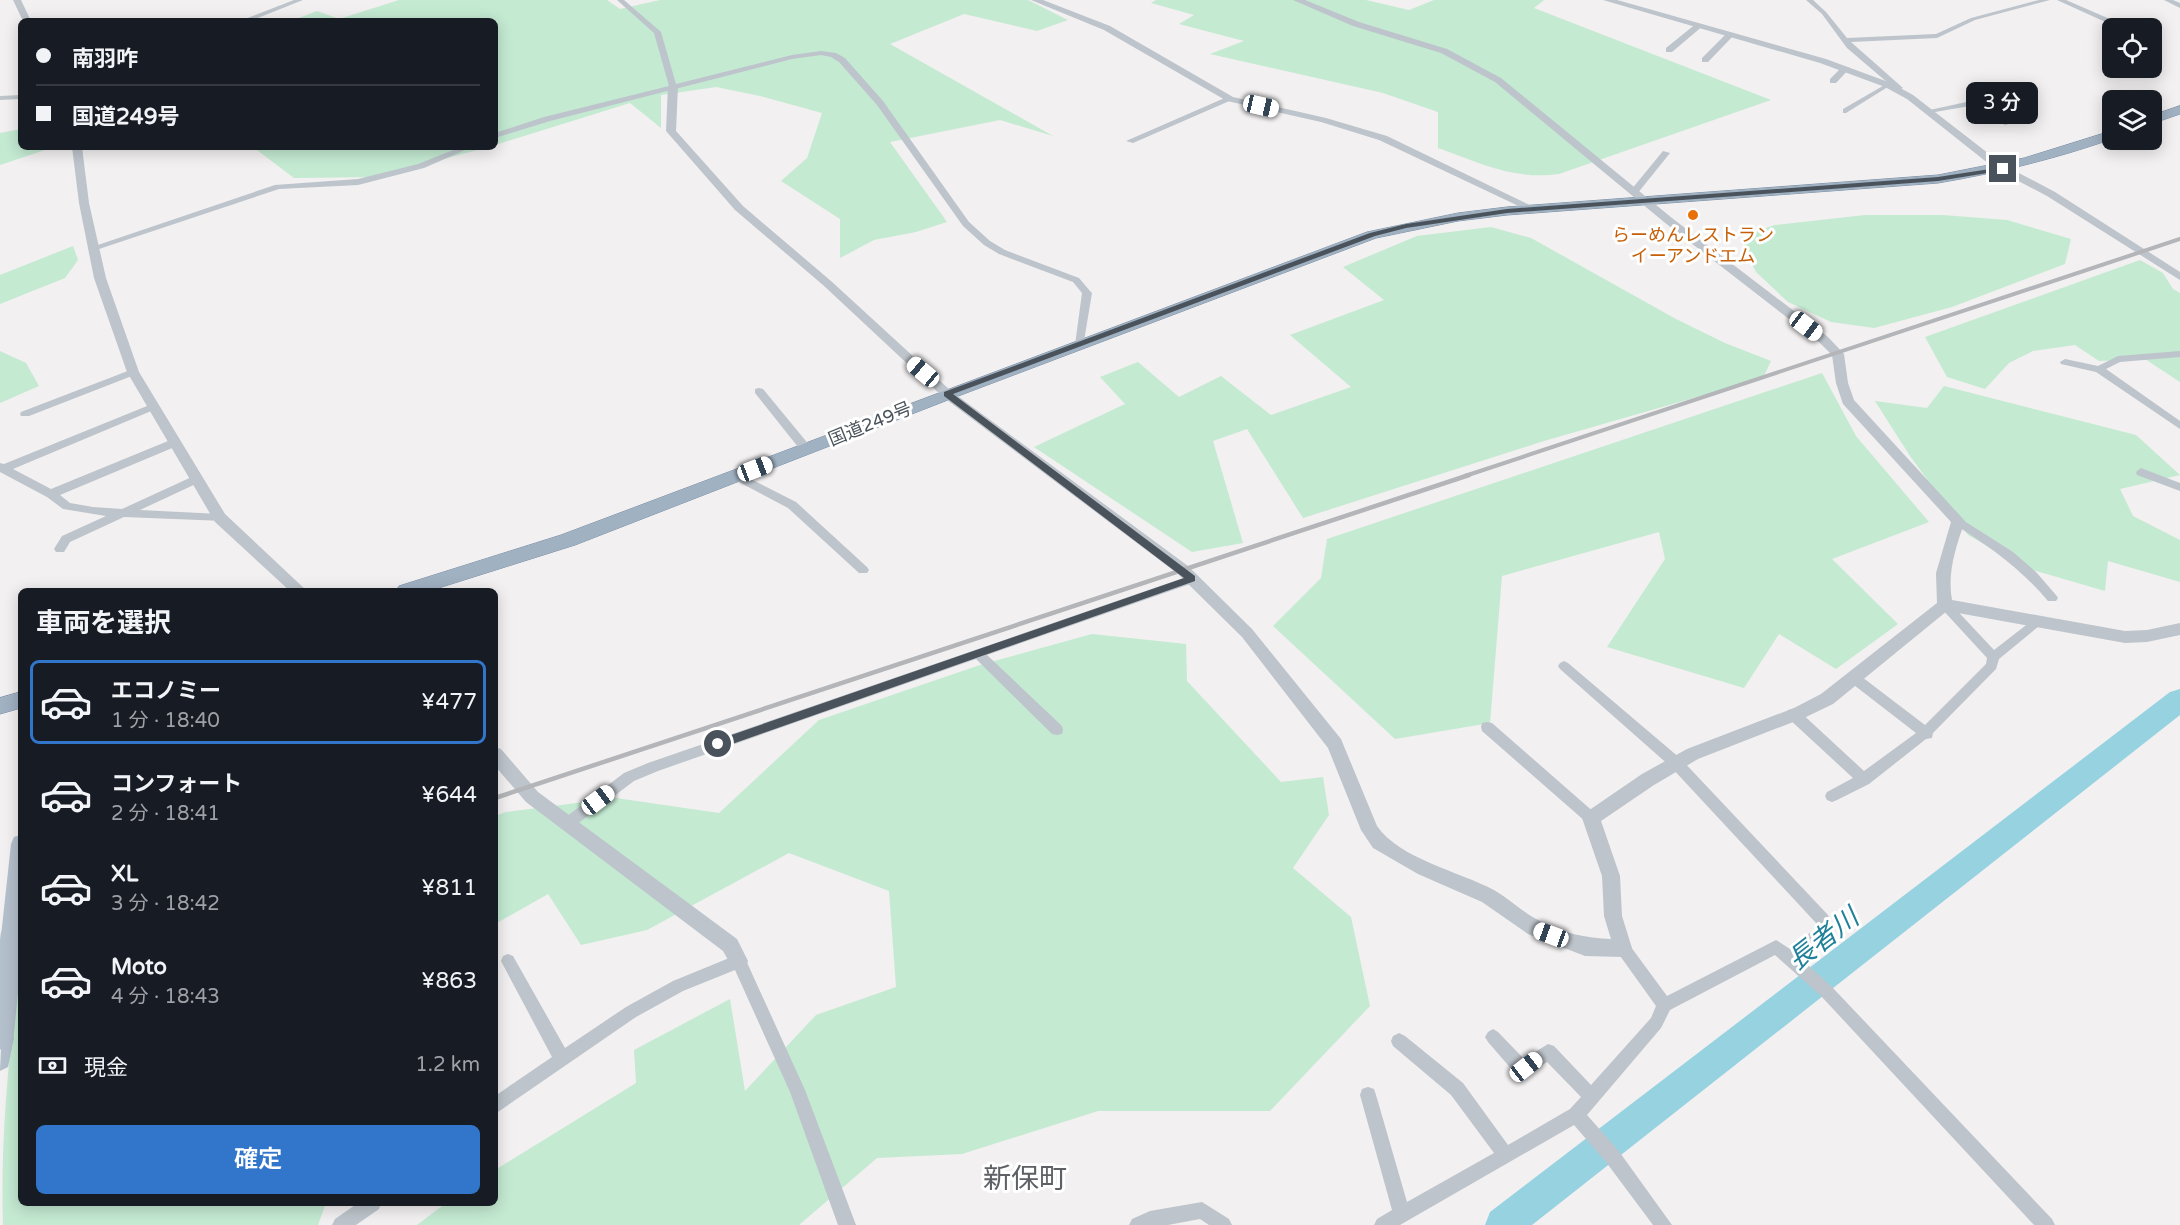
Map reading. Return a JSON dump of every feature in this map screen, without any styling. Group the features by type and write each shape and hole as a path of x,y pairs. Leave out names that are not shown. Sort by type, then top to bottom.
{"highway":[{"path":"2162,116 2180,110"},
{"name":"国道249号","path":"416,588 568,540 1372,234 1458,217 1640,196 1938,179 2003,169 2102,139"},
{"path":"0,706 18,701"}],"main road":[{"path":"1,1048 18,875"}],"street":[{"path":"17,0 26,18"},
{"path":"253,18 300,0"},
{"path":"621,0 657,32 673,86 671,130 684,148 740,208 827,283 947,394 1192,579 1247,633 1335,744 1370,830 1380,843 1424,868 1488,896 1534,928 1585,947 1623,948"},
{"path":"1035,0 1107,28 1230,99 1323,120 1383,138 1533,209"},
{"path":"1297,0 1356,24 1444,51 1498,80 1640,196 1824,340 1838,354 1842,383 1848,401 1958,521 2034,574 2052,598"},
{"path":"1607,0 1846,68 1893,87 1929,111 2003,169 2050,194 2180,277"},
{"path":"1809,0 1824,13 1845,40 1899,88 1893,87 1846,111"},
{"path":"1845,40 1937,36 1973,19 2047,0"},
{"path":"2060,0 2102,18"},
{"path":"2167,0 2180,6"},
{"path":"1669,50 1700,25"},
{"path":"1705,60 1731,34"},
{"path":"498,135 519,126 808,54 822,53 838,57 880,103 966,224 987,243 1002,252 1076,280 1083,286 1088,293 1080,345"},
{"path":"1833,81 1846,68"},
{"path":"0,98 18,97"},
{"path":"1130,141 1230,99"},
{"path":"1929,111 1971,103 2008,123"},
{"path":"77,150 100,278 133,372 173,443 220,518 297,588"},
{"path":"93,248 278,187 358,182 421,166 461,150"},
{"path":"1640,196 1666,153"},
{"path":"2099,369 2118,358 2180,354"},
{"path":"2064,362 2099,369 2180,426"},
{"path":"25,414 133,372"},
{"path":"759,391 806,449"},
{"path":"2,470 152,407"},
{"path":"51,494 173,443"},
{"path":"2,470 51,494 67,506 120,513 220,518"},
{"path":"2141,472 2180,487"},
{"path":"737,476 792,505 863,570"},
{"path":"60,549 66,538 196,479"},
{"path":"1958,521 1948,549 1941,591 1945,605 1993,657"},
{"path":"567,824 629,777 653,767 1192,579"},
{"path":"1591,818 1705,748 1825,700 1907,632 1945,605 2125,637 2147,636 2180,629"},
{"path":"1832,796 1864,780 1927,734 1992,666 1993,657 2038,622"},
{"path":"977,653 1057,730"},
{"path":"1564,666 1676,764 1826,925 1825,930 1794,963"},
{"path":"1854,678 1927,734"},
{"path":"1793,714 1864,780"},
{"path":"1487,727 1591,818 1611,876 1614,916 1623,948 1665,1005"},
{"path":"498,757 519,778 532,797 730,945 797,1090 847,1225"},
{"path":"1383,1225 1576,1115 1656,1023 1665,1005 1776,947 1826,992 2046,1225"},
{"path":"498,1104 631,1012 678,986 739,961"},
{"path":"508,962 562,1059"},
{"path":"1492,1037 1520,1066 1526,1067 1548,1052 1591,1096"},
{"path":"1399,1041 1457,1089 1505,1154"},
{"path":"1368,1095 1402,1214"},
{"path":"1576,1115 1612,1156 1663,1225"},
{"path":"341,1225 369,1206"},
{"path":"1138,1225 1150,1220 1202,1210 1223,1225"}],"green space":[{"path":"399,0 607,0 620,9 660,0 1028,0 1068,20 1037,31 964,14 890,44 1053,136 1000,120 890,142 947,222 916,232 874,240 840,258 840,219 781,181 807,158 822,113 716,87 661,95 661,128 630,103 498,144 498,18 342,18"},
{"path":"1156,0 1366,0 1409,10 1434,0 1544,0 1534,8 1771,100 1559,174 1526,175 1497,169 1438,148 1438,112 1383,93 1210,54 1244,41 1179,24 1194,15 1151,3"},
{"path":"317,11 336,18 299,18"},
{"path":"18,130 18,150 45,150 0,165 0,133"},
{"path":"257,150 478,150 375,177 294,178"},
{"path":"1865,215 1943,215 2007,220 2071,239 2065,264 1952,307 1874,328 1831,322 1788,302 1756,272 1744,249 1745,235 1775,225"},
{"path":"1491,227 1531,238 1676,319 1725,343 1771,361 1763,378 1544,441 1303,518 1247,429 1213,441 1243,543 1192,552 1034,447 1125,404 1100,377 1138,362 1179,397 1221,376 1271,415 1351,387 1290,335 1384,300 1343,267 1417,236"},
{"path":"73,246 78,260 65,278 0,304 0,275"},
{"path":"2140,260 2163,273 2173,289 2180,293 2180,382 2145,359 2099,361 2075,345 2033,351 2009,363 1985,389 1947,377 1925,337"},
{"path":"0,351 26,363 39,386 0,403"},
{"path":"1822,373 1856,436 1929,522 1832,559 1898,624 1836,669 1779,634 1744,688 1607,647 1665,559 1659,532 1502,576 1490,723 1395,739 1273,626 1321,578 1327,539"},
{"path":"1944,386 2136,435 2180,475 2120,489 2133,516 2180,540 2180,582 2108,561 2105,591 2026,568 1968,535 1910,456 1875,401 1927,408"},
{"path":"1092,634 1186,644 1187,681 1281,782 1323,777 1329,815 1293,868 1351,917 1370,1006 1270,1111 1098,1111 962,1154 877,1158 799,1225 417,1225 442,1206 498,1206 498,1168 636,1083 634,1050 730,999 745,1091 816,1015 896,987 889,891 789,853 647,930 581,945 548,894 498,922 498,815 616,798 719,813 819,720 980,665"},
{"path":"18,975 18,1206 325,1206 318,1225 3,1225 3,1163 11,1037"}],"waterway":[{"name":"長者川","path":"1503,1225 2180,700"}],"railway":[{"path":"1465,476 2180,239"},
{"path":"498,797 1469,475"},
{"path":"0,963 18,957"}],"place":[{"name":"らーめんレストラン イーアンドエム","path":"1693,215"}],"district":[{"name":"新保町","path":"1025,1178"}],"route":[{"path":"718,744 1192,579 947,394 1372,234 1406,226 1507,211 1938,179 2003,169"}]}
